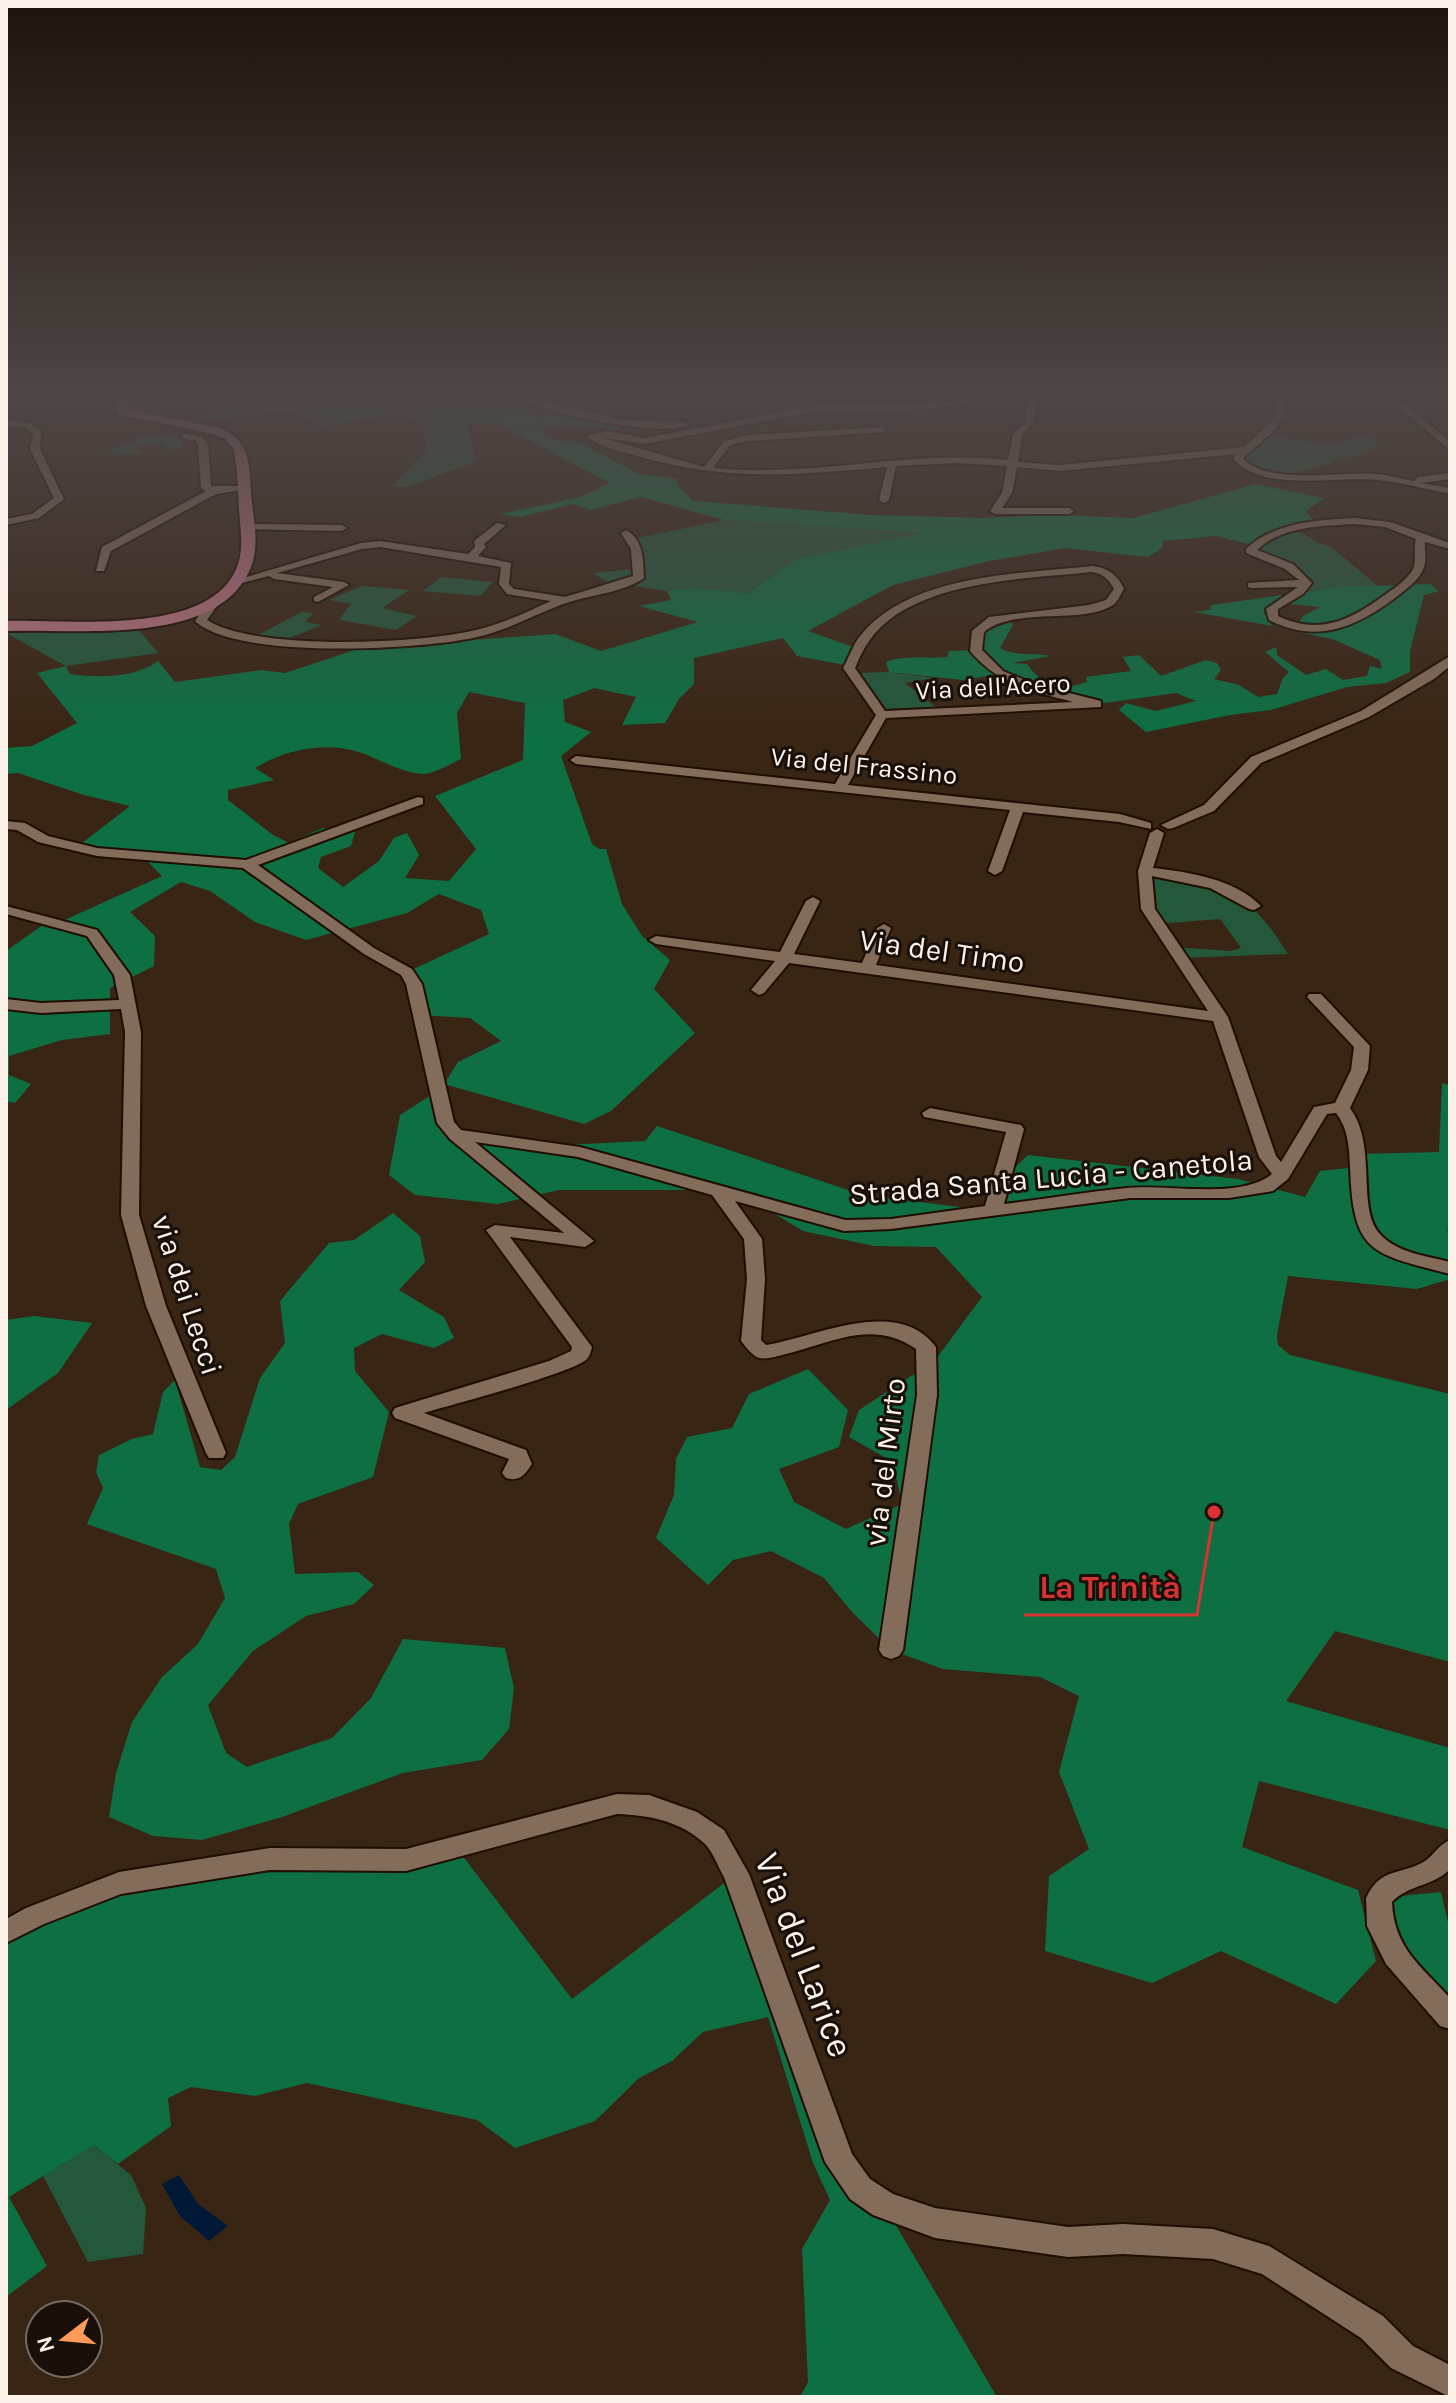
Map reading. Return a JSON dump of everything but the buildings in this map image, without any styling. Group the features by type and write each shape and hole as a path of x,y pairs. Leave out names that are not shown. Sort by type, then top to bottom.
{"main road":[{"path":"6,626 123,625 179,616 213,603 238,581 247,556 246,511"}],"street":[{"path":"6,522 35,516 42,511"},
{"path":"100,569 106,549 176,511"},
{"path":"1307,583 1302,573 1289,565 1250,551 1266,538 1295,529 1337,522 1385,524 1420,540 1450,546"},
{"path":"470,558 481,547 478,543 501,525"},
{"path":"247,527 342,528"},
{"path":"213,603 201,621 214,631 273,643 310,645 465,636 527,617 565,600 639,578 640,560 633,539 626,533"},
{"path":"1307,583 1301,593 1274,606 1270,611 1273,618 1297,627 1340,627 1403,586 1420,566 1420,540"},
{"path":"238,581 372,544 507,565 504,584 511,592 565,600"},
{"name":"Via dell'Acero","path":"1092,569 1102,570 1115,578 1119,589 1110,602 1090,608 993,619 978,631 976,651 999,674 1033,688 1097,704 882,715 849,668 856,648 875,623 946,588 1092,569"},
{"path":"265,575 344,585 318,599"},
{"path":"1252,585 1307,583"},
{"path":"1282,1175 1268,1157 1220,1017 1148,909 1144,896 1145,871 1157,828 1209,808 1256,760 1365,714 1430,676 1450,660"},
{"name":"Via dell'Acero","path":"840,787 882,715"},
{"name":"Via del Frassino","path":"576,760 1120,818 1157,828"},
{"path":"6,825 20,826 43,839 97,852 247,864 418,801"},
{"path":"995,871 1018,807"},
{"path":"247,864 369,951 407,972 414,984 446,1123 456,1135 585,1241 495,1230 582,1347 580,1355 556,1366 402,1413 519,1455 521,1464 513,1473"},
{"path":"1145,871 1212,882 1254,906"},
{"path":"759,990 785,958 813,901"},
{"path":"6,910 92,933 122,975 127,1004 105,1008 41,1008 6,1004"},
{"path":"867,969 884,928"},
{"name":"Via del Timo","path":"656,940 1220,1017"},
{"path":"1315,997 1362,1046 1363,1057 1358,1074 1341,1108 1354,1123 1363,1215 1371,1237 1395,1253 1450,1268"},
{"name":"via dei Lecci","path":"127,1004 133,1032 130,1215 156,1306 216,1453"},
{"name":"Strada Santa Lucia - Canetola","path":"456,1135 503,1139 580,1152 844,1226 891,1224 1130,1193 1229,1193 1267,1187 1282,1175 1320,1111 1328,1107 1341,1108"},
{"path":"930,1113 1015,1129 993,1211"},
{"name":"via del Mirto","path":"718,1190 753,1239 756,1279 751,1341 762,1352 788,1350 869,1324 910,1332 926,1347 927,1395 891,1650"},
{"name":"Via del Larice","path":"6,1932 35,1916 119,1883 270,1859 406,1860 617,1804 649,1805 688,1819 715,1837 736,1874 840,2162 860,2189 884,2205 935,2223 1068,2242 1123,2239 1213,2244 1269,2261 1372,2327 1402,2357 1450,2382"},
{"path":"1450,1851 1434,1869 1394,1882 1379,1898 1379,1912 1380,1926 1395,1956 1450,2017"}],"green space":[{"path":"513,511 544,511 520,517 500,514"},
{"path":"692,511 1134,518 1158,511 1306,511 1313,520 1249,544 1215,536 1163,541 1162,548 1148,557 1065,548 989,561 893,585 808,631 856,648 850,666 797,656 783,638 694,658 694,684 679,699 665,723 622,725 636,697 594,688 563,700 565,722 591,732 561,756 592,844 606,849 622,904 642,936 670,960 654,989 695,1033 611,1111 584,1124 444,1084 458,1062 501,1041 470,1018 420,1015 407,972 489,934 481,910 439,894 407,913 306,940 255,922 210,891 181,882 130,912 155,936 154,966 110,988 110,1034 62,1040 9,1056 9,1075 31,1084 15,1103 6,1101 6,1013 9,1009 6,1006 6,951 50,920 60,922 162,876 143,857 77,847 130,806 84,795 18,773 6,774 6,748 32,746 77,723 37,673 66,666 70,674 128,674 158,661 175,682 262,670 285,673 361,648 555,634 601,651 698,622 639,606 671,600 667,591 693,588 748,593 796,559 925,533 724,520","holes":["469,692 525,703 523,760 435,796 476,849 449,881 405,878 419,855 407,833 394,838 379,861 343,887 318,868 321,857 351,846 355,832 323,828 289,843 273,835 228,800 228,790 274,780 255,768 280,756 307,749 349,749 421,774 441,769 461,759 457,713"]},
{"path":"724,520 929,533 796,559 748,593 693,588 667,591 607,582 593,573 632,569 640,559 633,539"},
{"path":"1295,529 1331,547 1378,586 1303,591 1302,573 1259,555 1254,545"},
{"path":"441,577 493,582 480,596 423,591"},
{"path":"1430,584 1439,591 1424,595 1410,651 1410,672 1386,683 1347,687 1271,710 1146,732 1119,710 1126,703 1156,711 1196,701 1176,693 1097,704 999,674 963,680 889,672 886,662 947,657 949,651 976,650 978,631 993,619 1011,620 1013,625 1000,648 1050,656 1012,663 1027,664 1039,678 1053,685 1077,685 1087,682 1086,677 1131,671 1123,657 1139,655 1161,676 1206,660 1217,663 1221,670 1214,679 1239,685 1258,697 1277,694 1289,672 1265,652 1276,647 1277,655 1306,675 1326,669 1343,680 1367,676 1370,666 1382,669 1380,660 1332,639 1294,631 1303,616 1320,607 1280,603 1263,611 1272,626 1194,612 1210,610 1211,605 1340,587"},
{"path":"362,586 409,590 382,608 417,616 396,630 339,620 351,604 329,600"},
{"path":"302,612 313,613 305,622 322,625 282,641 256,636"},
{"path":"139,630 158,653 66,666 6,633"},
{"path":"889,672 936,678 905,683 936,707 885,709 859,673"},
{"path":"1145,871 1194,879 1229,891 1258,913 1288,954 1181,958 1174,947 1230,951 1241,948 1220,919 1158,924"},
{"path":"1442,1083 1450,1085 1450,1226 1447,1231 1450,1232 1450,1279 1417,1289 1288,1276 1277,1335 1278,1345 1290,1355 1450,1394 1450,1662 1335,1631 1286,1701 1450,1748 1450,1830 1259,1781 1242,1847 1358,1890 1376,1961 1336,2004 1221,1951 1152,1983 1045,1951 1049,1876 1089,1849 1059,1772 1079,1696 1040,1677 943,1669 891,1650 852,1612 824,1578 771,1551 733,1560 708,1585 656,1538 674,1495 676,1459 687,1437 732,1428 749,1394 808,1369 848,1410 839,1447 779,1469 794,1502 846,1529 902,1504 893,1462 849,1437 859,1410 919,1371 927,1371 982,1297 936,1247 874,1246 803,1231 750,1199 718,1190 559,1190 498,1204 415,1195 389,1175 400,1115 439,1090 461,1139 542,1146 645,1141 657,1126 863,1195 993,1211 1001,1181 1028,1155 1238,1179 1305,1197 1320,1171 1358,1167 1357,1154 1439,1152"},
{"path":"393,1213 420,1236 425,1262 399,1290 444,1317 454,1338 434,1348 382,1334 354,1348 355,1371 389,1412 373,1477 298,1504 289,1524 295,1574 358,1572 374,1585 354,1604 306,1616 253,1651 208,1705 226,1753 247,1767 332,1738 371,1698 403,1639 505,1648 514,1688 509,1729 482,1760 403,1773 282,1817 202,1840 153,1836 109,1817 116,1773 132,1722 162,1677 198,1644 225,1598 216,1569 87,1524 103,1488 96,1472 99,1455 132,1439 153,1434 163,1392 175,1380 200,1467 221,1470 235,1457 260,1378 285,1343 280,1301 329,1243 354,1240"},
{"path":"34,1316 92,1323 58,1373 6,1410 6,1320"},
{"path":"455,1846 572,1999 736,1874 840,2162 884,2205 997,2397 800,2397 808,2382 802,2249 830,2200 813,2163 768,2017 703,2032 672,2061 639,2078 595,2121 515,2148 477,2120 307,2083 255,2096 191,2087 168,2098 171,2126 118,2164 94,2145 9,2197 47,2266 6,2297 6,1932 129,1881"},
{"path":"1441,1892 1450,1931 1450,2017 1416,1982 1379,1898"},
{"path":"94,2145 131,2175 146,2208 143,2254 88,2262 43,2176"}],"water":[{"path":"179,2175 198,2204 228,2226 209,2241 180,2216 162,2184"}],"place":[{"name":"La Trinità","path":"1214,1512"}]}
